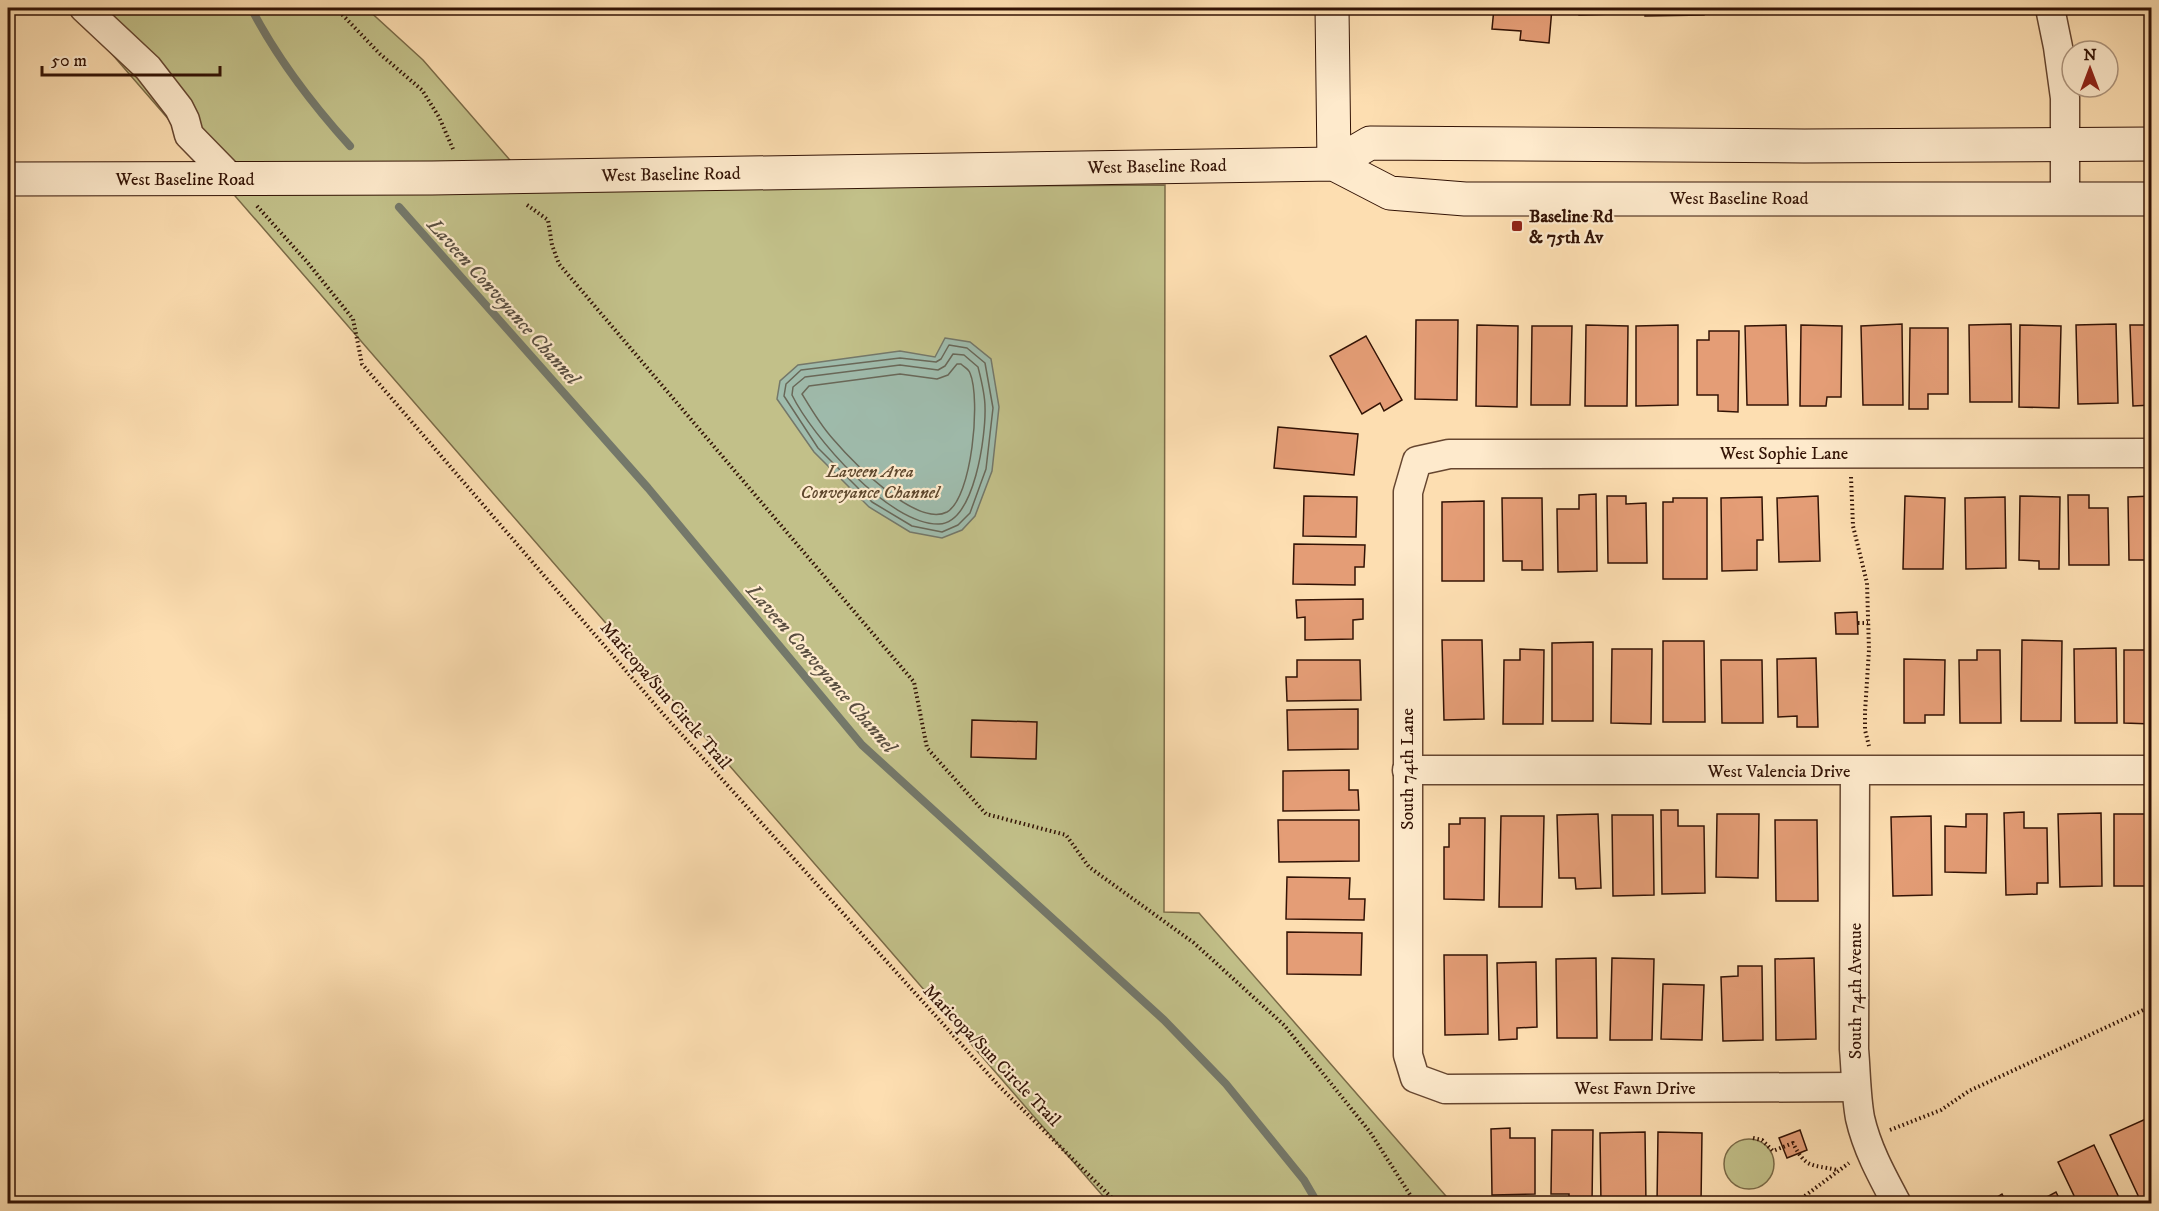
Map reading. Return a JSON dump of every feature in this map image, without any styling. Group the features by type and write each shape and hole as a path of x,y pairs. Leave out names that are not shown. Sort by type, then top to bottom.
{"main road":[{"path":"1332,8 1334,164"},
{"name":"West Baseline Road","path":"1334,164 1370,143 1804,146 2151,144"},
{"name":"West Baseline Road","path":"8,179 432,177 1334,164 1390,193 1465,199 2151,198"}],"street":[{"path":"84,8 148,68 179,108 189,135 232,179"},
{"path":"2050,8 2065,98 2065,199"},
{"name":"West Sophie Lane","path":"1417,461 1449,454 2151,453"},
{"name":"South 74th Lane","path":"1415,1078 1408,1055 1407,770 1408,492 1417,461"},
{"name":"West Valencia Drive","path":"1407,770 2151,770"},
{"name":"South 74th Avenue","path":"1864,771 1854,1049 1856,1087 1860,1119 1872,1155 1897,1203"},
{"name":"West Fawn Drive","path":"1415,1078 1445,1089 1856,1087"}],"path":[{"path":"336,8 380,54 422,90 439,117 453,150"},
{"name":"Maricopa/Sun Circle Trail","path":"232,179 308,263 353,319 362,364 649,697 999,1086 1119,1203"},
{"path":"521,201 548,220 552,245 559,264 914,682 927,748 948,772 986,814 1066,836 1089,867 1194,943 1284,1025 1370,1132 1416,1203"},
{"path":"1850,453 1853,526 1868,582 1869,650 1864,771"},
{"path":"1858,623 1868,623"},
{"path":"1794,1203 1838,1170 1872,1155 1890,1130 1941,1110 1969,1091 2151,1006"},
{"path":"1752,1138 1762,1140 1773,1151 1794,1143 1806,1164 1838,1170"}],"green space":[{"name":"Laveen Area Conveyance Channel","path":"72,8 366,8 423,60 535,189 1165,185 1164,912 1199,913 1452,1203 1109,1203"},
{"path":"1749,1139 1767,1146 1774,1164 1767,1182 1749,1189 1731,1182 1724,1164 1731,1146"}],"water":[{"path":"945,338 970,342 991,359 999,407 992,471 975,516 962,530 942,538 910,532 869,507 814,452 777,399 780,381 798,365 900,351 935,357"}],"building":[{"path":"1494,8 1552,8 1549,43 1520,40 1521,31 1492,29"},
{"path":"1579,8 1613,8 1614,14 1579,15"},
{"path":"1645,8 1703,8 1704,15 1645,16"},
{"path":"1416,320 1458,320 1457,400 1415,399"},
{"path":"1902,324 1903,405 1863,405 1861,326"},
{"path":"2011,324 2012,402 1970,402 1969,325"},
{"path":"2116,324 2118,403 2078,404 2076,325"},
{"path":"1477,325 1518,326 1517,407 1476,406"},
{"path":"1586,325 1628,326 1627,406 1585,406"},
{"path":"1678,325 1678,405 1636,406 1636,326"},
{"path":"1786,325 1788,405 1747,405 1745,326"},
{"path":"1801,325 1842,326 1841,397 1827,397 1826,406 1800,406"},
{"path":"2020,325 2061,326 2059,408 2019,407"},
{"path":"2130,325 2152,325 2152,405 2133,406"},
{"path":"1532,326 1572,326 1570,405 1531,405"},
{"path":"1910,328 1948,328 1948,394 1928,394 1928,409 1909,409"},
{"path":"1709,331 1739,331 1738,412 1718,411 1718,395 1697,395 1697,340 1709,340"},
{"path":"1366,336 1402,400 1384,411 1380,403 1362,414 1330,356"},
{"path":"1278,427 1358,434 1354,475 1274,468"},
{"path":"1596,494 1597,571 1558,572 1557,509 1579,509 1579,495"},
{"path":"2068,495 2089,495 2089,508 2108,508 2109,565 2069,565"},
{"path":"1304,496 1357,497 1356,537 1303,536"},
{"path":"1607,496 1626,496 1626,504 1646,503 1647,563 1608,563"},
{"path":"1818,496 1820,561 1779,562 1777,498"},
{"path":"1905,496 1945,498 1943,569 1903,569"},
{"path":"2020,496 2060,497 2059,569 2039,569 2039,561 2019,560"},
{"path":"2152,496 2152,570 2148,570 2148,560 2129,560 2128,497"},
{"path":"1762,497 1763,540 1757,540 1757,570 1722,571 1721,498"},
{"path":"2005,497 2006,568 1966,569 1965,498"},
{"path":"1502,498 1542,498 1543,570 1522,570 1522,561 1503,561"},
{"path":"1673,498 1707,498 1707,579 1663,579 1663,502 1673,502"},
{"path":"1484,501 1484,581 1442,581 1442,502"},
{"path":"1294,544 1365,545 1364,567 1355,567 1355,585 1293,584"},
{"path":"1363,599 1363,619 1353,620 1353,639 1305,640 1305,617 1297,618 1296,600"},
{"path":"1857,612 1858,634 1836,634 1835,613"},
{"path":"1442,640 1482,640 1484,719 1444,720"},
{"path":"2022,640 2062,641 2061,721 2021,721"},
{"path":"1663,641 1704,641 1705,722 1663,722"},
{"path":"1593,642 1593,721 1552,721 1552,643"},
{"path":"2116,648 2117,723 2075,723 2074,649"},
{"path":"1520,649 1544,650 1543,724 1503,724 1504,660 1520,660"},
{"path":"1612,649 1652,649 1651,724 1611,723"},
{"path":"1977,650 2000,650 2001,723 1960,723 1959,660 1977,660"},
{"path":"2124,650 2147,650 2147,659 2152,659 2152,724 2124,723"},
{"path":"1816,658 1818,727 1797,727 1797,716 1778,717 1777,659"},
{"path":"1904,659 1945,660 1944,715 1925,715 1925,723 1904,723"},
{"path":"1297,660 1360,660 1361,700 1287,701 1286,677 1297,677"},
{"path":"1721,660 1762,660 1763,723 1722,723"},
{"path":"1358,709 1358,749 1288,750 1287,710"},
{"path":"972,720 1037,722 1036,759 971,757"},
{"path":"1349,770 1349,790 1358,790 1359,810 1283,811 1283,771"},
{"path":"1661,810 1678,810 1678,826 1704,826 1705,893 1662,894"},
{"path":"2024,812 2024,828 2047,828 2048,883 2037,883 2037,894 2006,895 2004,813"},
{"path":"2101,813 2102,886 2060,887 2058,814"},
{"path":"1598,814 1601,888 1576,889 1575,878 1559,878 1557,815"},
{"path":"1717,814 1759,814 1758,878 1716,877"},
{"path":"1966,814 1987,814 1986,873 1945,872 1945,826 1966,827"},
{"path":"2114,814 2152,814 2152,886 2114,886"},
{"path":"1612,815 1653,815 1654,895 1613,896"},
{"path":"1501,816 1544,816 1542,907 1499,907"},
{"path":"1931,816 1932,895 1893,896 1891,817"},
{"path":"1460,818 1485,818 1484,900 1444,899 1444,847 1449,847 1449,824 1460,824"},
{"path":"1278,820 1359,820 1359,861 1279,862"},
{"path":"1775,820 1817,820 1818,901 1776,901"},
{"path":"1287,877 1350,878 1349,899 1365,899 1364,920 1286,919"},
{"path":"1287,932 1362,933 1361,975 1287,974"},
{"path":"1444,955 1487,955 1488,1034 1445,1035"},
{"path":"1596,958 1597,1038 1557,1038 1556,959"},
{"path":"1612,958 1654,959 1652,1040 1610,1040"},
{"path":"1814,958 1816,1039 1776,1040 1775,959"},
{"path":"1536,962 1537,1027 1517,1028 1517,1039 1499,1040 1497,963"},
{"path":"1738,966 1762,966 1763,1040 1723,1041 1721,977 1738,976"},
{"path":"1663,984 1704,985 1702,1040 1661,1039"},
{"path":"2148,1118 2152,1126 2152,1204 2142,1204 2110,1135"},
{"path":"1510,1128 1510,1138 1535,1138 1535,1194 1492,1195 1491,1129"},
{"path":"1552,1130 1593,1130 1592,1204 1569,1204 1569,1194 1551,1194"},
{"path":"1800,1130 1807,1150 1787,1158 1779,1138"},
{"path":"1645,1132 1646,1204 1601,1204 1600,1133"},
{"path":"1658,1132 1702,1133 1701,1204 1657,1204"},
{"path":"2094,1145 2122,1204 2078,1204 2058,1162"},
{"path":"2056,1192 2062,1204 2034,1204"},
{"path":"2002,1194 2007,1204 1986,1204"}],"waterway":[{"name":"Laveen Conveyance Channel","path":"251,8 272,45 296,80 350,146"},
{"name":"Laveen Conveyance Channel","path":"399,207 648,488 862,745 1164,1020 1226,1084 1304,1180 1318,1204"}],"place":[{"name":"Baseline Rd & 75th Av","path":"1517,226"}]}
